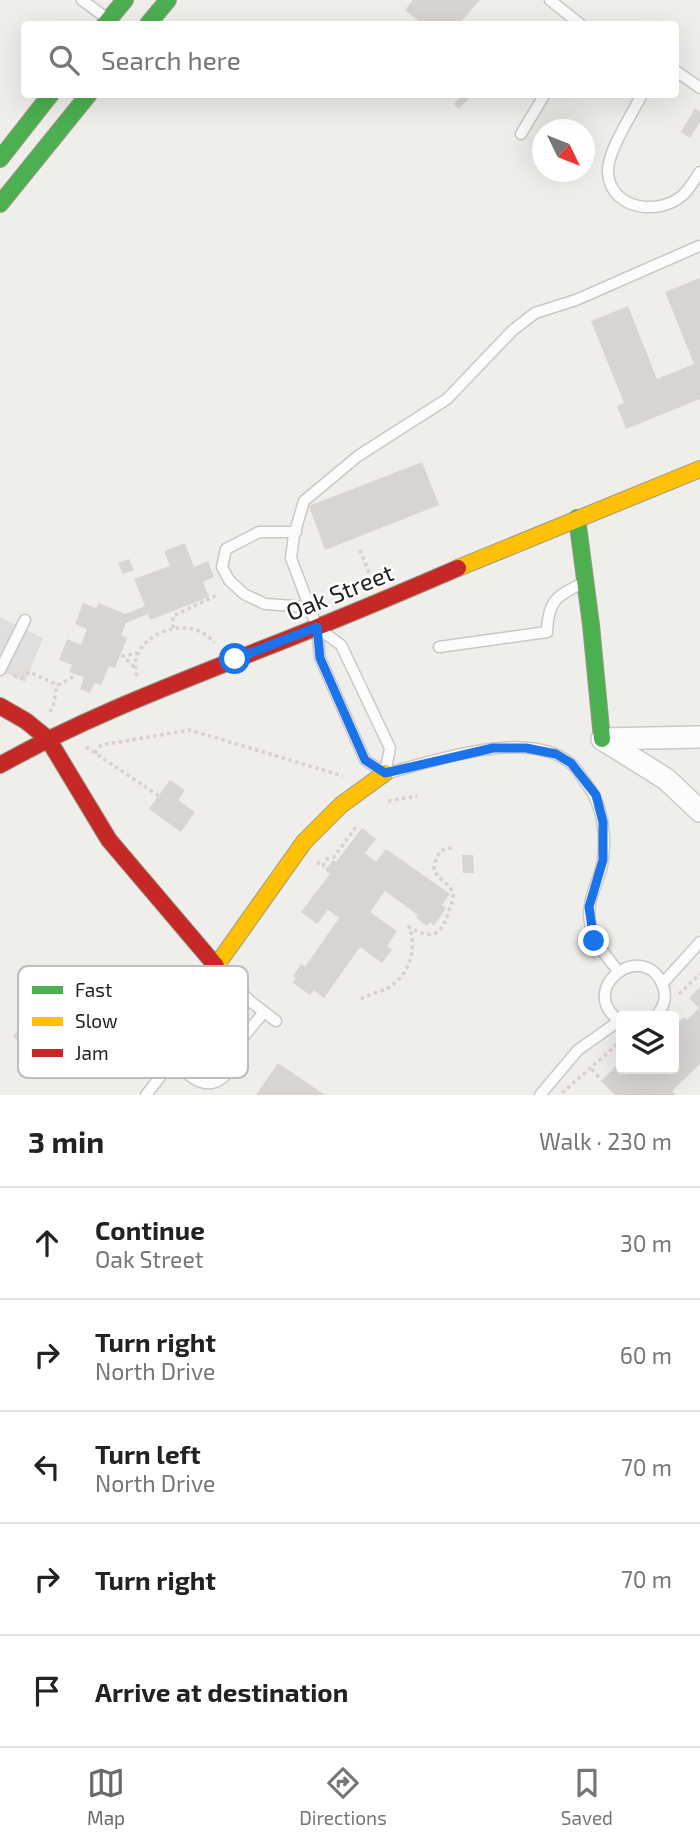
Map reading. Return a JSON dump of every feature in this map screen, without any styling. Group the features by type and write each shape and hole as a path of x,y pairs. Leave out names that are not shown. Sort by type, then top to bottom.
{"main road":[{"path":"108,21 125,0"},
{"path":"150,21 168,0"},
{"path":"0,159 48,98"},
{"path":"0,204 86,98"},
{"name":"Oak Street","path":"0,765 48,738 121,705 700,469"},
{"path":"577,518 602,739"},
{"path":"0,706 48,738 109,841 216,966 299,849 323,821 385,773"}],"street":[{"path":"602,739 700,737"},
{"path":"602,739 666,779 700,811"}],"lane":[{"path":"82,0 106,21"},
{"path":"550,0 576,21"},
{"path":"679,73 700,88"},
{"path":"521,134 543,98"},
{"path":"640,98 611,156 608,173 614,190 637,207 653,208 684,194 700,172"},
{"path":"618,971 594,941 589,907 603,860 603,822 596,795 571,763 556,754 526,748 493,748 385,773 365,760 320,658 317,627 291,558 304,501 358,456 447,399 513,331 535,313 576,300 699,246"},
{"path":"296,532 259,532 226,549 222,567 229,580 244,594 265,604 309,607"},
{"path":"439,647 547,632 548,612 558,595 586,582"},
{"path":"3,674 24,620"},
{"path":"317,627 341,645 390,748 385,773"},
{"path":"663,983 700,942"},
{"path":"616,1018 605,997 611,978 626,967 651,970 663,983 664,1002 659,1011"},
{"path":"248,999 276,1021"},
{"path":"248,1031 264,1012"},
{"path":"540,1095 578,1050 616,1025"},
{"path":"146,1095 159,1078"},
{"path":"193,1078 206,1084 220,1078"}],"path":[{"path":"360,550 380,601"},
{"path":"173,628 173,616 217,595"},
{"path":"134,667 138,653 149,640 176,626 195,628 209,636 217,647"},
{"path":"138,653 122,656 134,667 138,679"},
{"path":"3,674 22,678 29,672 57,684 64,684 75,676"},
{"path":"50,712 57,684"},
{"path":"95,753 101,745 190,730 357,780 362,789"},
{"path":"85,746 159,796"},
{"path":"378,804 416,796"},
{"path":"299,849 323,866 327,859 334,857 361,820"},
{"path":"362,999 395,983 411,959 414,944 409,928 421,934 436,933 444,928 454,897 451,888 436,873 434,867 440,851 454,847"},
{"path":"678,995 700,974"},
{"path":"561,1095 616,1046"},
{"path":"592,1069 600,1080"}],"shaded area":[{"path":"0,617 43,638 25,682 8,674 0,674"}],"building":[{"path":"413,0 480,0 462,21 418,21 405,10"},
{"path":"459,98 469,98 459,109 454,104"},
{"path":"695,108 700,112 700,122 690,138 681,132"},
{"path":"700,278 700,399 626,429 617,406 624,403 591,321 628,306 657,379 694,364 665,292"},
{"path":"422,462 439,505 325,550 309,506"},
{"path":"185,543 194,567 208,561 214,577 203,582 209,597 150,620 148,614 126,623 121,635 127,638 115,668 109,666 101,685 94,683 90,693 80,689 84,677 69,672 72,665 59,660 67,639 81,645 87,629 75,624 83,603 96,608 99,603 125,614 145,606 134,579 170,566 164,551"},
{"path":"129,559 134,570 123,574 118,563"},
{"path":"170,780 185,790 178,800 195,812 181,832 149,809"},
{"path":"362,828 376,839 365,853 376,862 386,849 450,894 442,905 446,908 434,926 430,922 427,926 416,918 418,915 385,891 370,912 397,931 387,946 392,950 382,963 360,947 324,998 314,990 310,995 293,983 296,978 293,976 301,964 305,967 339,918 328,910 317,924 301,912 330,874 325,870 333,860 336,862"},
{"path":"462,855 473,855 474,873 463,873"},
{"path":"700,987 700,1064 672,1091 676,1095 615,1095 601,1081 616,1066 616,1074 679,1074 679,1022 684,1017 687,1020 699,1008 689,998"},
{"path":"278,1063 325,1095 256,1095"}],"traffic: fast":[{"path":"108,21 125,0"},
{"path":"150,21 168,0"},
{"path":"0,159 48,98"},
{"path":"0,204 86,98"},
{"path":"577,518 602,739"}],"traffic: slow":[{"path":"458,568 700,469"},
{"path":"216,966 304,842 341,805 385,773"}],"traffic: jam":[{"path":"0,765 126,704 458,568"},
{"path":"0,706 26,721 48,739 109,840 216,966"}],"route":[{"path":"235,659 317,627 320,658 365,760 385,773 493,748 526,748 556,754 571,763 596,795 603,822 603,860 589,907 594,941"}]}
